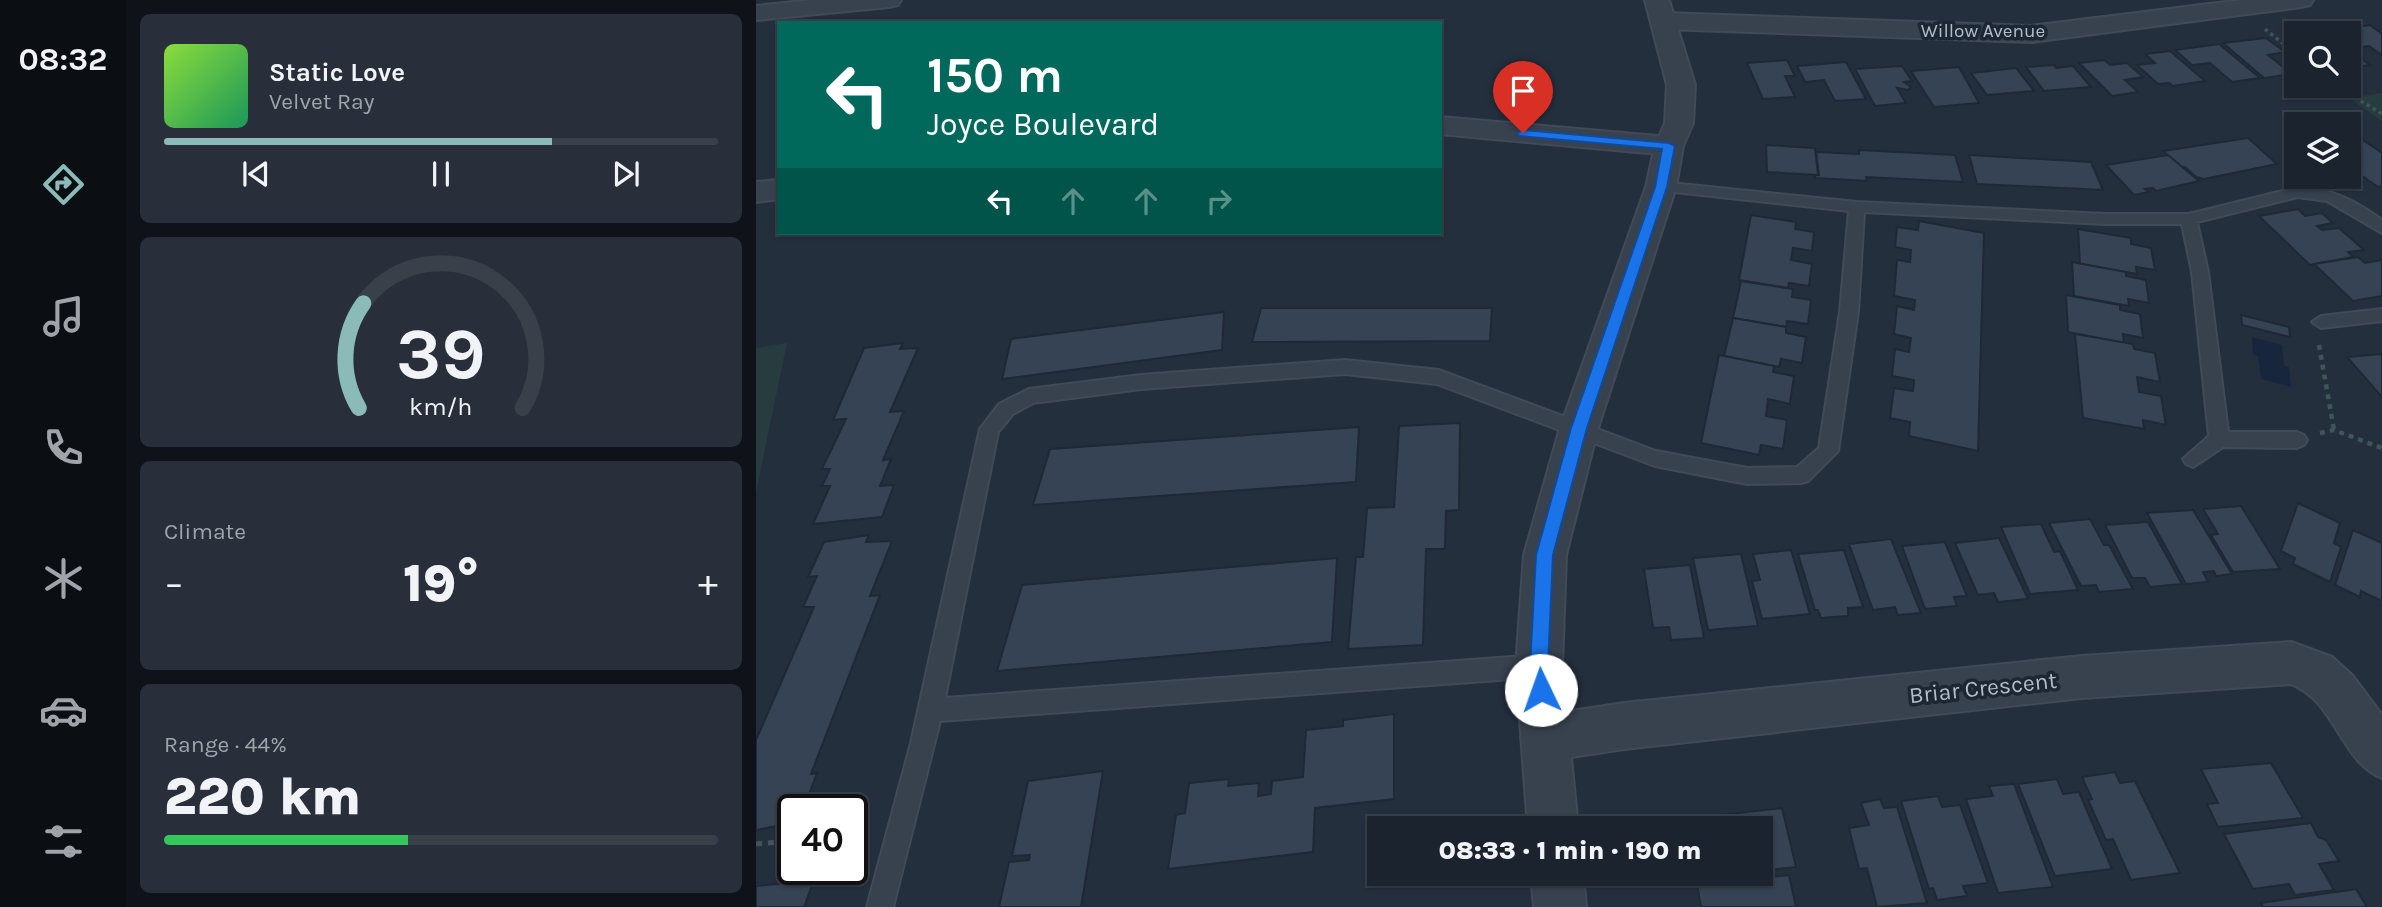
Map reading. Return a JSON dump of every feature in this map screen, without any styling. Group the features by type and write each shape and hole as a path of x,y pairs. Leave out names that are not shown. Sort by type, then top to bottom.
{"street":[{"path":"756,13 889,0"},
{"name":"Willow Avenue","path":"1660,10 2031,34 2301,0"},
{"path":"1552,816 1539,666 1545,555 1579,428 1661,187 1669,146 1679,123 1681,85 1660,10"},
{"path":"1442,125 1669,146"},
{"path":"756,192 777,189"},
{"name":"Briar Crescent","path":"1545,738 1624,726 2082,677 2291,663 2316,672 2336,690 2382,754"},
{"path":"1558,886 1560,907"}],"lane":[{"path":"1661,187 1857,207 2105,219 2189,219 2298,192 2315,191 2350,204 2382,228"},
{"path":"880,907 933,710 979,464 989,429 1006,409 1029,396 1141,383 1345,366 1439,377 1655,458 1747,476 1801,475 1828,451 1849,312 1857,207"},
{"path":"2189,219 2200,272 2219,439"},
{"path":"2320,322 2382,315"},
{"path":"2193,459 2219,439 2297,440"},
{"path":"933,710 1539,666"}],"path":[{"path":"2356,98 2382,114"},
{"path":"2320,322 2319,350 2334,430"},
{"path":"2297,440 2334,430 2382,448"},
{"path":"756,844 777,842"}],"green space":[{"path":"2382,93 2382,121 2349,98"},
{"path":"787,343 756,492 756,348"}],"water":[{"path":"2252,337 2282,345 2284,366 2289,367 2291,387 2261,379 2258,356 2253,354"}],"building":[{"path":"2370,25 2382,34 2382,55 2369,46 2361,47 2361,26"},
{"path":"2266,38 2284,51 2268,55 2284,68 2284,75 2264,78 2223,43"},
{"path":"2219,44 2260,78 2232,82 2210,63 2192,65 2175,50"},
{"path":"2170,51 2205,81 2173,86 2169,83 2158,84 2137,65 2155,63 2145,54"},
{"path":"2361,58 2370,65 2361,66"},
{"path":"1787,60 1795,76 1785,76 1795,97 1763,99 1747,63"},
{"path":"2105,60 2110,65 2127,63 2143,77 2125,80 2138,92 2112,96 2079,63"},
{"path":"1846,62 1866,99 1835,101 1824,80 1805,82 1797,66"},
{"path":"2054,65 2056,68 2073,66 2091,87 2044,91 2026,67"},
{"path":"1902,66 1912,81 1904,82 1911,87 1908,90 1897,88 1906,103 1875,106 1855,69"},
{"path":"1959,67 1979,103 1934,107 1911,71"},
{"path":"2016,68 2034,91 1987,95 1971,73"},
{"path":"2248,138 2277,164 2204,179 2196,177 2185,167 2180,167 2163,151"},
{"path":"2361,139 2382,153 2382,186 2378,187 2361,175"},
{"path":"1766,145 1815,148 1818,175 1767,172"},
{"path":"1859,150 1955,155 1963,182 1866,177 1867,181 1815,178 1815,175 1819,175 1816,152 1859,154"},
{"path":"1969,155 2091,162 2103,190 1977,184"},
{"path":"2168,155 2199,181 2156,191 2153,188 2145,189 2149,192 2134,195 2106,165"},
{"path":"2298,209 2305,216 2322,213 2333,223 2317,226 2322,230 2339,228 2364,250 2348,252 2353,257 2310,265 2259,216"},
{"path":"1751,215 1796,222 1795,229 1814,232 1812,251 1793,248 1791,260 1812,264 1809,286 1789,283 1788,288 1739,280"},
{"path":"1919,221 1984,233 1978,451 1909,436 1910,422 1890,418 1894,388 1913,391 1914,380 1892,376 1895,349 1909,352 1911,338 1894,334 1897,306 1914,310 1915,300 1894,296 1897,260 1910,262 1911,250 1895,247 1897,227 1918,230"},
{"path":"2078,229 2131,238 2131,244 2151,248 2155,270 2136,267 2137,274 2080,264"},
{"path":"2358,257 2365,263 2382,260 2382,296 2353,301 2314,264"},
{"path":"2072,262 2126,272 2126,276 2146,280 2149,303 2128,299 2129,306 2074,296"},
{"path":"1741,281 1793,289 1792,297 1811,300 1808,324 1787,321 1786,327 1733,318"},
{"path":"2066,295 2120,305 2120,310 2140,314 2143,338 2123,334 2124,343 2068,332"},
{"path":"1261,308 1492,308 1490,341 1252,342"},
{"path":"1224,312 1222,350 1002,379 1011,339"},
{"path":"2241,315 2289,327 2290,337 2242,325"},
{"path":"1733,318 1786,327 1786,333 1806,337 1802,363 1781,359 1779,367 1724,356"},
{"path":"2075,334 2133,344 2134,349 2155,353 2160,382 2137,377 2139,392 2161,396 2166,425 2143,420 2144,429 2083,418"},
{"path":"903,343 900,349 918,348 890,412 904,411 883,460 891,459 880,486 894,485 882,517 813,524 830,486 822,486 830,469 822,469 846,419 833,420 864,348"},
{"path":"2382,354 2382,397 2347,357"},
{"path":"1719,355 1774,366 1773,372 1794,376 1790,404 1768,399 1766,416 1787,420 1783,449 1761,445 1759,455 1701,443"},
{"path":"1460,423 1459,510 1446,511 1445,549 1426,549 1423,645 1348,649 1356,557 1363,557 1367,508 1394,507 1399,426"},
{"path":"1359,427 1356,482 1033,505 1050,449"},
{"path":"2298,503 2340,523 2334,543 2341,547 2330,582 2293,564 2295,558 2281,551"},
{"path":"2241,506 2280,569 2233,572 2211,535 2218,534 2203,509"},
{"path":"2193,510 2232,574 2216,576 2214,571 2203,572 2208,582 2186,584 2147,513"},
{"path":"2090,519 2104,545 2109,545 2133,589 2099,592 2096,585 2081,586 2049,523"},
{"path":"2148,522 2182,584 2150,587 2145,578 2132,578 2105,525"},
{"path":"2041,524 2054,552 2060,551 2078,590 2030,594 2001,527"},
{"path":"2353,530 2382,543 2382,601 2361,591 2360,597 2335,585"},
{"path":"869,535 866,542 892,541 870,596 880,595 811,774 817,773 809,794 777,794 777,826 756,830 756,740 814,607 803,607 817,576 808,577 824,542"},
{"path":"1999,538 2028,599 1998,602 1994,593 1978,595 1955,543"},
{"path":"1891,539 1921,613 1898,615 1895,607 1873,610 1849,544"},
{"path":"1945,542 1967,596 1954,597 1957,606 1925,609 1902,546"},
{"path":"1791,550 1810,614 1762,619 1752,581 1760,580 1753,554"},
{"path":"1844,550 1863,607 1848,608 1848,616 1821,618 1818,610 1815,610 1798,554"},
{"path":"1741,554 1758,626 1708,630 1693,558"},
{"path":"1337,558 1332,642 997,671 1022,585"},
{"path":"1690,565 1704,638 1671,640 1669,627 1653,628 1644,569"},
{"path":"1394,714 1394,799 1315,808 1313,852 1168,869 1176,815 1185,813 1189,783 1229,779 1228,786 1259,783 1258,796 1271,794 1272,781 1303,777 1306,730 1343,726 1343,720"},
{"path":"2271,763 2303,818 2218,827 2207,804 2218,803 2201,769"},
{"path":"1103,771 1081,907 999,907 1009,862 1029,860 1030,855 1012,856 1028,781"},
{"path":"2115,772 2120,783 2135,781 2180,873 2131,880 2113,839 2106,840 2088,800 2092,799 2082,777"},
{"path":"2057,779 2063,794 2079,792 2112,869 2055,876 2018,784"},
{"path":"2014,784 2053,887 1998,893 1966,799 1993,796 1989,786"},
{"path":"1938,796 1942,807 1960,805 1988,883 1963,886 1967,896 1937,900 1933,888 1929,889 1901,801"},
{"path":"1880,799 1884,808 1897,807 1927,903 1877,907 1867,868 1859,869 1849,828 1869,825 1861,803"},
{"path":"1782,808 1796,867 1773,870 1773,816 1711,816"},
{"path":"2311,823 2318,837 2326,840 2339,861 2319,864 2334,890 2295,895 2289,884 2253,889 2224,834"},
{"path":"1789,875 1796,907 1701,907 1697,886 1773,886 1773,877"},
{"path":"812,885 804,907 756,907 756,886"},
{"path":"2356,889 2367,907 2263,907 2261,903"}],"route":[{"path":"1523,133 1669,146 1661,187 1579,428 1545,555 1539,666 1541,690"}]}
